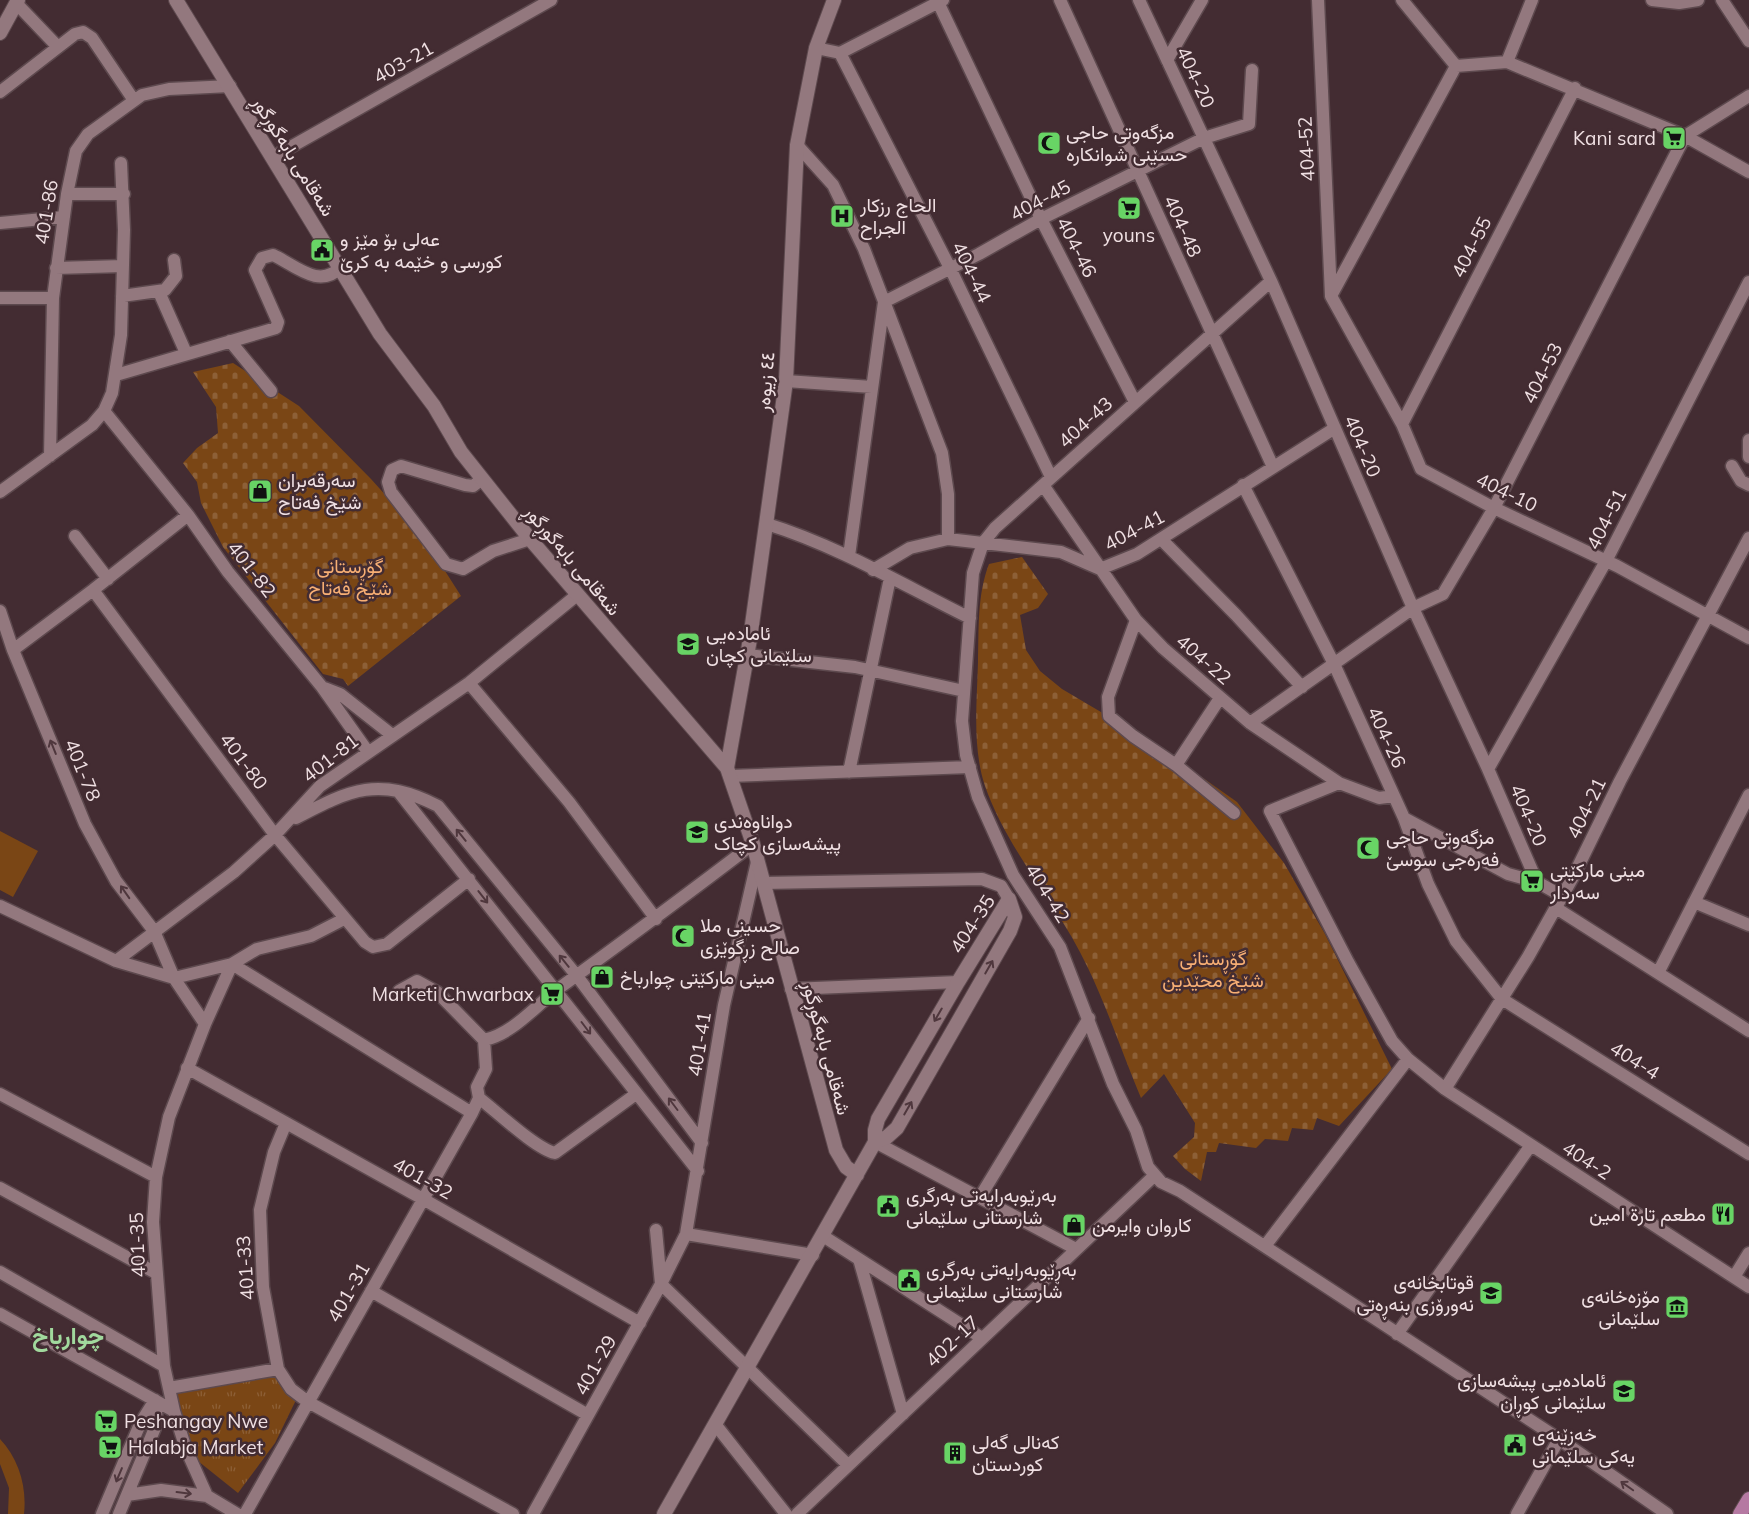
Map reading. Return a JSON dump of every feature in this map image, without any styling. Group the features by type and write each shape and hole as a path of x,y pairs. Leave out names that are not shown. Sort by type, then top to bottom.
{"main road":[{"path":"1740,1514 1749,1499"}],"street":[{"name":"شەقامی بابەگوڕگوڕ","path":"176,0 341,267 380,334 434,406 461,452 530,539 729,772 753,844 836,1150 846,1167 857,1175"},
{"name":"403-21","path":"273,157 551,0"},
{"name":"٤٤ زیوەر","path":"729,772 748,655 786,381 797,146 816,48 834,0"},
{"name":"404-48","path":"1060,0 1211,335 1273,467"},
{"name":"404-20","path":"1139,0 1271,280 1413,608 1488,769 1537,882"},
{"path":"1167,60 1202,0"},
{"name":"404-52","path":"1318,0 1331,296"},
{"path":"1402,0 1456,66"},
{"path":"1507,62 1532,0"},
{"path":"1652,0 1679,3 1698,0"},
{"path":"1722,0 1749,41"},
{"path":"816,48 840,53 940,1"},
{"name":"404-46","path":"940,1 1041,219 1135,402"},
{"path":"0,33 17,2 58,47"},
{"path":"0,92 75,34 84,32 92,38 133,99"},
{"name":"404-44","path":"840,53 950,268 1047,481"},
{"path":"1456,66 1507,62 1574,88 1685,136 1749,172"},
{"path":"1331,296 1456,66"},
{"name":"404-45","path":"884,302 1041,219 1204,138 1249,124 1252,70"},
{"name":"401-86","path":"50,456 52,298 74,158 83,139 133,99 160,90 230,86"},
{"name":"404-55","path":"1402,424 1574,88"},
{"path":"1685,136 1749,96"},
{"name":"404-53","path":"1250,723 1413,608 1443,594 1494,508 1685,136"},
{"path":"797,146 833,184 864,249 942,453 948,494 948,539"},
{"path":"0,492 92,425 104,411 112,394 116,375 122,296 124,194 121,163"},
{"path":"67,194 124,194"},
{"path":"0,223 64,217"},
{"path":"116,375 186,353 274,329 277,326 256,270 262,258 273,255 316,277 332,275 341,267"},
{"path":"122,296 165,290 174,281 176,271 174,260"},
{"path":"56,268 123,266"},
{"name":"404-43","path":"970,618 973,573 983,543 995,528 1271,280"},
{"name":"404-51","path":"1488,769 1606,561 1749,282"},
{"path":"159,292 186,353"},
{"name":"404-10","path":"1331,296 1402,424 1421,469 1494,508 1606,561 1749,638"},
{"path":"0,298 52,298"},
{"path":"849,556 884,302"},
{"path":"230,341 271,391"},
{"path":"786,381 872,387"},
{"name":"401-82","path":"104,411 188,515 228,572 322,687 368,752"},
{"name":"404-41","path":"873,570 910,548 948,539 1061,552 1100,569 1137,554 1335,428"},
{"path":"1749,440 1749,457"},
{"path":"482,479 473,486 465,485 401,466 392,470 388,482 390,492 446,564 453,568 463,569 493,552 530,539"},
{"path":"1732,466 1741,481 1749,485"},
{"name":"404-22","path":"1047,481 1100,569 1136,620 1163,648 1250,723 1339,782 1379,798 1394,796"},
{"name":"404-26","path":"1243,485 1334,664 1404,818 1428,884 1456,941 1502,999"},
{"path":"13,650 188,515"},
{"path":"767,524 798,533 849,556 873,570 970,618"},
{"path":"75,536 108,578"},
{"path":"1161,538 1236,614 1302,687"},
{"name":"404-21","path":"1445,1089 1502,999 1559,902 1620,781 1749,538"},
{"path":"849,772 890,578"},
{"name":"401-80","path":"93,590 275,835 344,920 365,942 373,947 387,944 468,879"},
{"name":"401-81","path":"116,961 234,872 275,835 320,786 469,683 577,595"},
{"name":"401-78","path":"0,612 13,650 85,824 116,881 154,931 174,978 205,1024"},
{"name":"404-42","path":"970,618 962,721 970,767 978,797 1013,875 1060,947 1113,1084 1136,1130 1148,1167 1155,1175"},
{"path":"1136,620 1108,697 1108,716 1133,736 1176,765 1234,813"},
{"path":"748,655 870,670 964,691"},
{"path":"469,683 568,802 656,919"},
{"path":"322,687 340,694 392,735"},
{"path":"1176,765 1220,698"},
{"path":"729,772 849,772 970,767"},
{"path":"1265,1246 1408,1059 1392,1041 1348,962 1270,811 1339,782"},
{"path":"287,822 358,789 398,791 420,797 438,806 577,976 702,1143"},
{"path":"398,791 698,1171"},
{"path":"1658,971 1749,795"},
{"path":"1404,818 1508,874 1537,882 1559,902 1749,1031"},
{"path":"399,991 417,981 437,992 484,1040 498,1037 557,990 656,919 753,844"},
{"name":"401-41","path":"686,1234 698,1171 724,1005 757,862"},
{"path":"763,883 982,878 1001,886 1010,899"},
{"name":"404-35","path":"1010,899 1015,917 1010,931 897,1128 887,1137 875,1142 875,1126 878,1119 958,982 1010,899"},
{"path":"1694,902 1749,925"},
{"path":"0,906 116,961 174,978 232,964 257,949 310,936 344,920"},
{"path":"232,964 472,1113"},
{"name":"401-35","path":"207,1496 186,1449 174,1411 164,1366 153,1222 156,1177 169,1117 205,1024 232,964"},
{"path":"791,989 958,982"},
{"name":"404-4","path":"1502,999 1749,1154"},
{"path":"980,1197 1089,1018"},
{"name":"401-31","path":"245,1514 472,1113 486,1068 484,1040"},
{"name":"404-2","path":"1408,1059 1445,1089 1749,1287"},
{"name":"401-32","path":"187,1068 423,1199 640,1323"},
{"path":"478,1092 535,1142 548,1152 555,1153 636,1094"},
{"path":"0,1094 156,1177"},
{"name":"401-33","path":"286,1122 274,1152 260,1210 263,1287 278,1369 291,1389 308,1402 513,1514"},
{"path":"664,1514 875,1142 1076,1249"},
{"path":"1397,1334 1531,1145"},
{"path":"1155,1175 1161,1182 1180,1191 1559,1439 1667,1514"},
{"name":"402-17","path":"797,1514 1155,1175"},
{"path":"0,1188 156,1273"},
{"path":"656,1230 661,1284 848,1465"},
{"path":"686,1234 813,1254"},
{"name":"401-29","path":"533,1514 640,1323 686,1234"},
{"path":"823,1236 982,1338"},
{"path":"1734,1277 1749,1253"},
{"path":"859,1259 902,1414"},
{"path":"0,1272 164,1366"},
{"path":"370,1291 588,1415"},
{"path":"0,1314 174,1411"},
{"path":"169,1388 278,1369"},
{"path":"119,1514 157,1423 156,1400"},
{"path":"102,1514 140,1424 156,1400"},
{"path":"716,1424 786,1514"},
{"path":"1517,1514 1559,1439"},
{"path":"127,1494 161,1490 207,1496 237,1514"}],"green space":[{"name":"گۆڕستانی شێخ فەتاح","path":"233,363 299,406 371,479 424,538 461,596 348,686 343,679 323,674 223,547 201,503 197,482 183,463 197,448 218,433 216,407 193,372"},
{"name":"گۆڕستانی شێخ محێدین","path":"1022,557 1048,594 1038,608 1020,615 1026,650 1040,671 1062,689 1155,744 1237,802 1284,863 1325,934 1392,1069 1339,1126 1317,1118 1313,1130 1292,1128 1288,1141 1265,1139 1256,1148 1219,1143 1216,1152 1207,1152 1201,1181 1185,1169 1173,1156 1194,1137 1195,1123 1164,1074 1141,1098 1088,968 1063,922 1007,833 995,810 981,771 978,756 976,709 982,588 989,564"},
{"path":"0,831 38,851 13,897 0,890"},
{"path":"276,1371 296,1400 275,1443 238,1493 198,1461 173,1391"},
{"path":"0,1439 17,1464 23,1484 24,1514 8,1514 9,1488 0,1464"}],"place":[{"name":"Kani sard","path":"1674,138"},
{"name":"مزگەوتی حاجی حسێنی شوانکارە","path":"1049,143"},
{"name":"youns","path":"1129,208"},
{"name":"الحاج رزكار الجراح","path":"842,216"},
{"name":"عەلی بۆ مێز و کورسی و خێمە بە کرێ","path":"322,250"},
{"name":"سەرقەبران شێخ فەتاح","path":"260,491"},
{"name":"ئامادەیی سلێمانی کچان","path":"688,644"},
{"name":"دواناوەندی پیشەسازی کچاک","path":"697,832"},
{"name":"مزگەوتی حاجی فەرەجی سوسێ","path":"1368,848"},
{"name":"مینی مارکێتی سەردار","path":"1532,881"},
{"name":"حسینی ملا صالح زڕگوێزی","path":"683,936"},
{"name":"مینی مارکێتی چوارباخ","path":"602,977"},
{"name":"Marketi Chwarbax","path":"552,994"},
{"name":"بەرێوبەرایەتی بەرگری شارستانی سلێمانی","path":"888,1206"},
{"name":"مطعم تارة امين","path":"1723,1214"},
{"name":"كاروان وايرمن","path":"1074,1225"},
{"name":"بەڕێوبەرایەتی بەرگری شارستانی سلێمانی","path":"909,1280"},
{"name":"قوتابخانەی نەورۆزی بنەڕەتی","path":"1491,1293"},
{"name":"مۆزەخانەی سلێمانی","path":"1677,1307"},
{"name":"ئامادەیی پیشەسازی سلێمانی کوڕان","path":"1624,1391"},
{"name":"Peshangay Nwe","path":"106,1421"},
{"name":"خەزێنەی یەکی سلێمانی","path":"1515,1445"},
{"name":"Halabja Market","path":"110,1447"},
{"name":"کەنالی گەلی کوردستان","path":"955,1453"}],"district":[{"name":"چوارباخ","path":"68,1336"}]}
